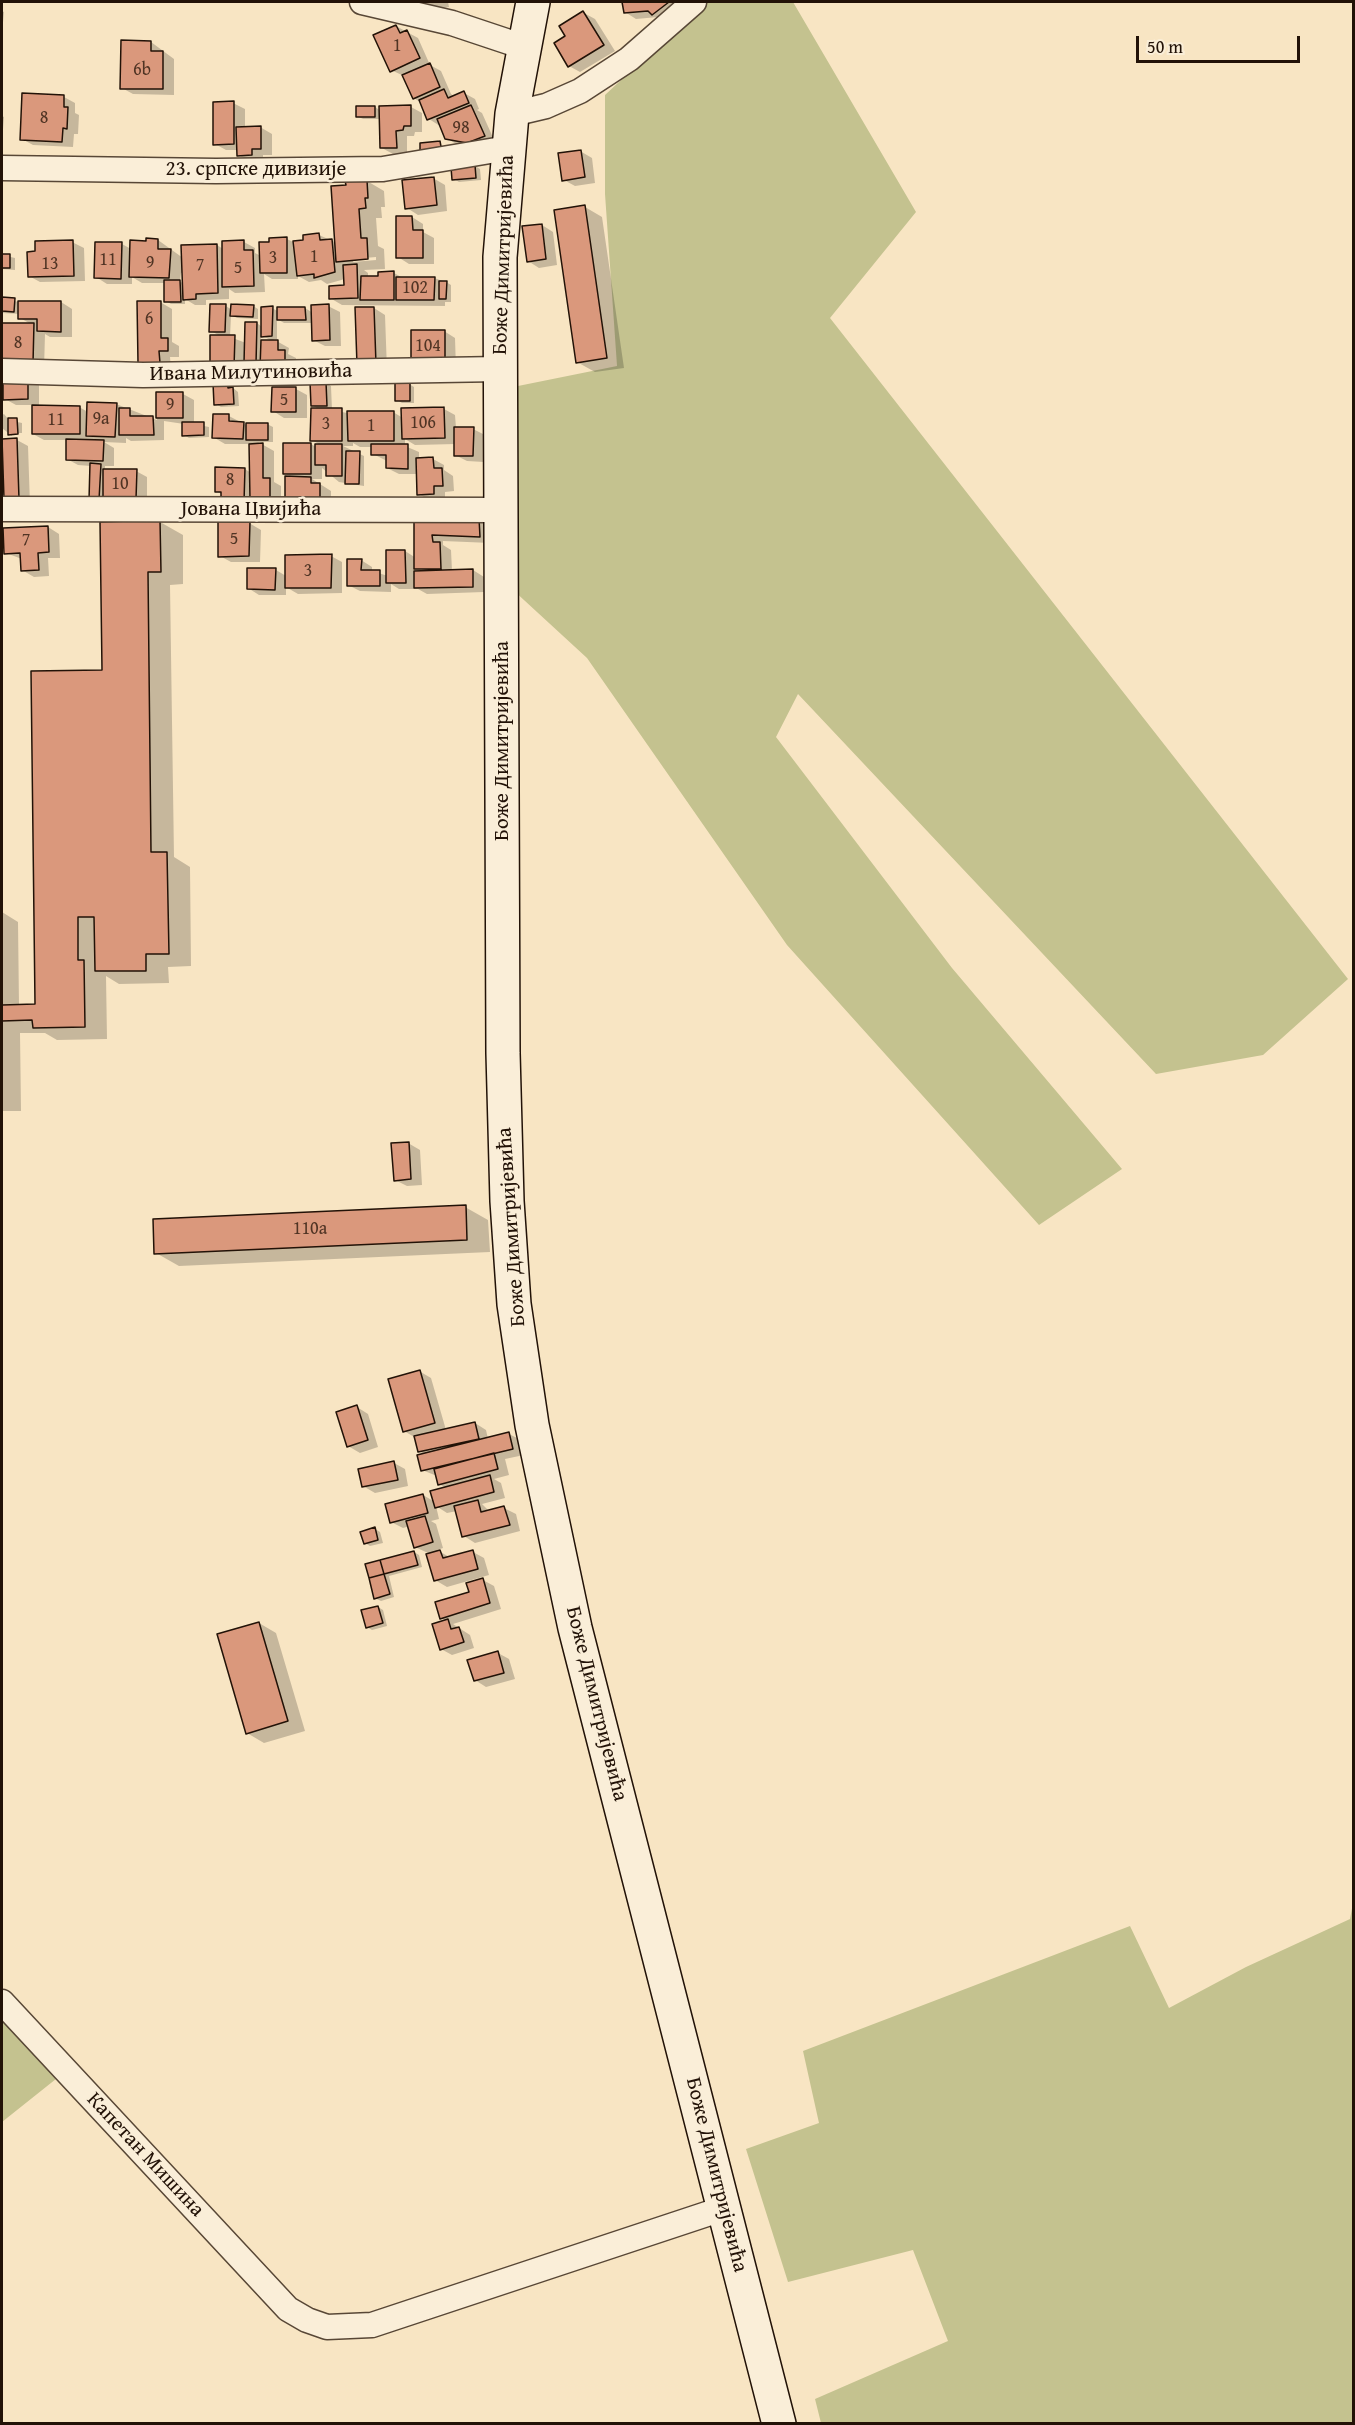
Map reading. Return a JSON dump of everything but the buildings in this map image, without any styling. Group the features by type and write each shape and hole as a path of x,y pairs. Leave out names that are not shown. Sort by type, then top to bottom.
{"main road":[{"name":"Боже Димитријевића","path":"533,2 512,114 500,257 506,1167 510,1258 522,1367 536,1447 575,1628 779,2424"}],"street":[{"path":"362,2 450,12 524,47"},
{"path":"512,114 546,106 580,91 629,59 694,2"},
{"name":"23. српске дивизије","path":"2,168 216,171 383,169 508,148"},
{"name":"Ивана Милутиновића","path":"2,371 143,375 500,369"},
{"name":"Јована Цвијића","path":"2,509 501,510"},
{"name":"Капетан Мишина","path":"2,2002 288,2309 307,2320 327,2326 372,2325 724,2208"}],"shaded area":[{"path":"680,2 793,2 916,212 830,318 1348,979 1263,1055 1156,1074 798,694 776,737 952,968 1122,1169 1039,1225 787,945 587,658 512,589 518,386 617,366 605,194 605,95 648,55"},
{"path":"1353,1903 1353,2423 821,2423 815,2399 948,2341 913,2250 788,2282 746,2149 819,2123 803,2051 1130,1926 1169,2008 1246,1967 1350,1919"},
{"path":"2,2003 66,2071 2,2122"}]}
